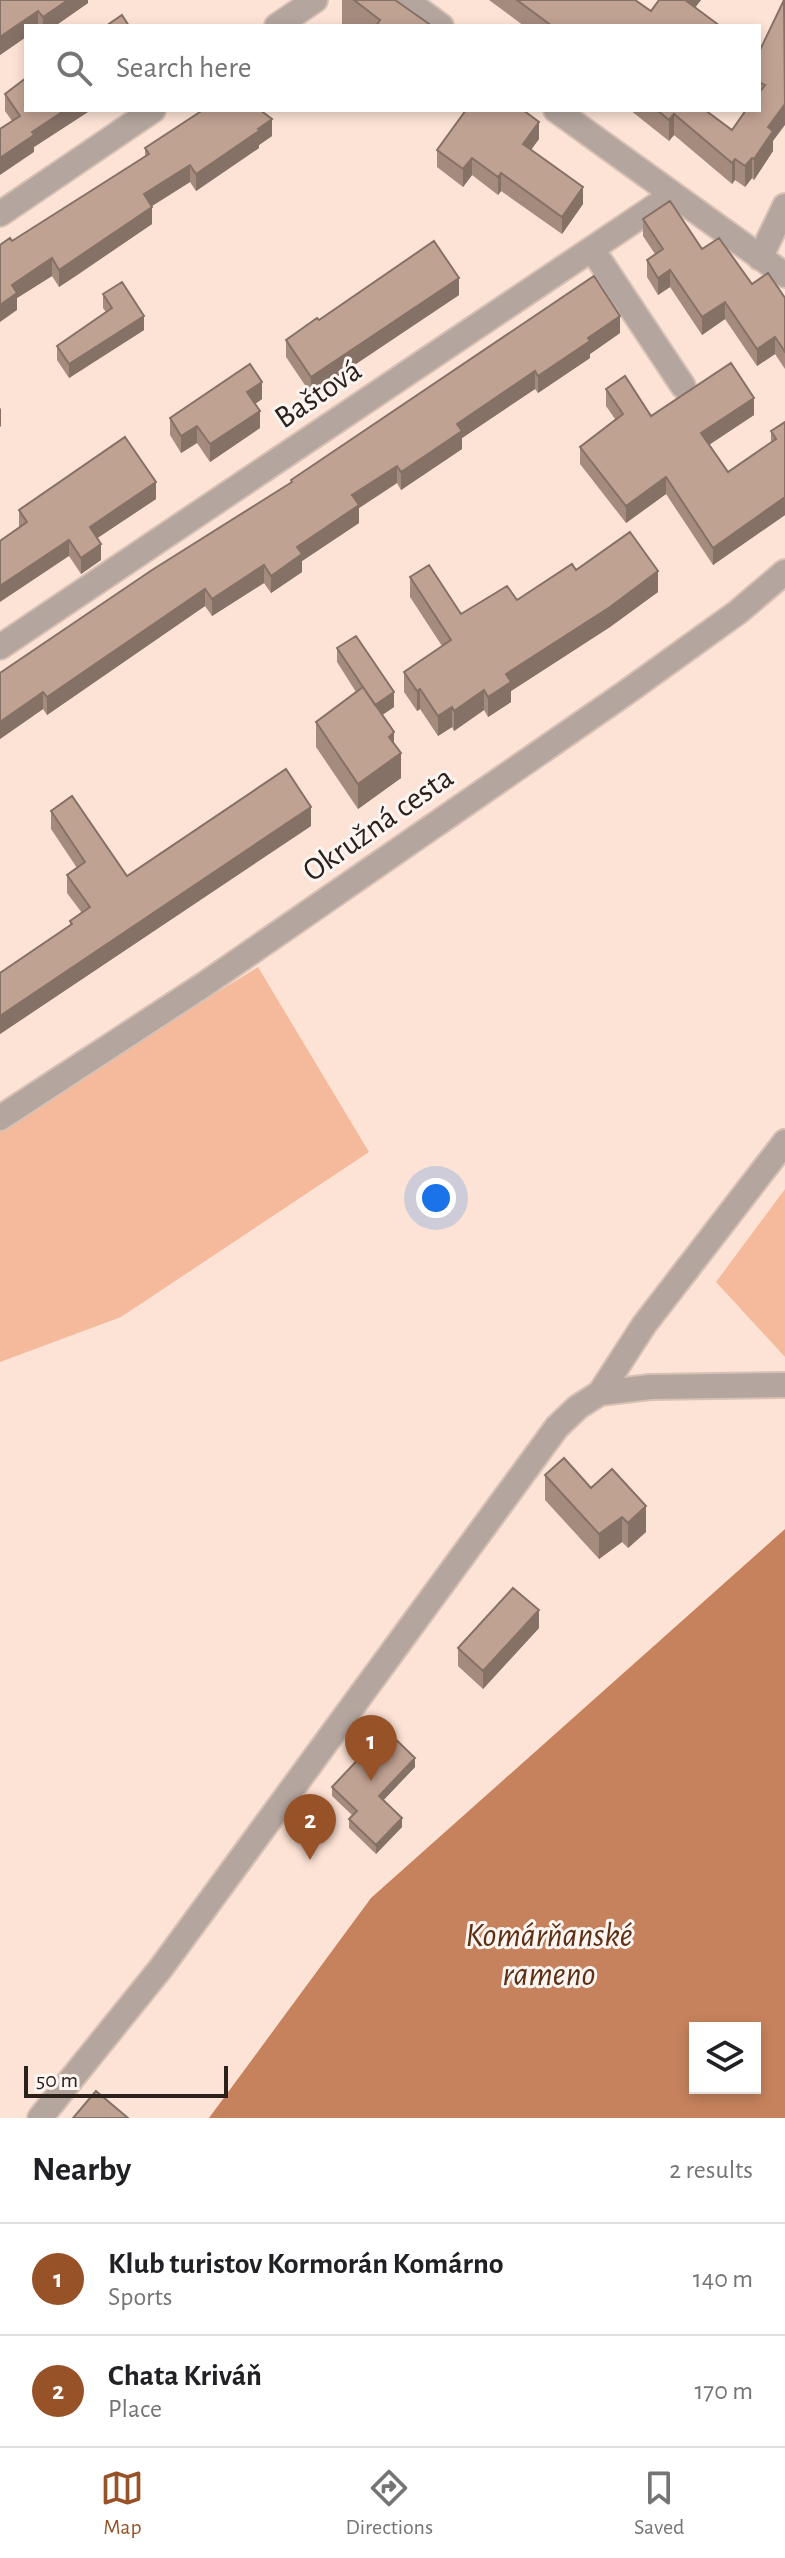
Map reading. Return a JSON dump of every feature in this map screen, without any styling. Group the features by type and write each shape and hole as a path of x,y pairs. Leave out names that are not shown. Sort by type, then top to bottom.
{"street":[{"path":"280,24 315,0"},
{"path":"406,0 438,24"},
{"path":"0,214 150,112"},
{"path":"559,112 785,275"},
{"name":"Baštová","path":"0,647 672,195"},
{"path":"760,258 785,206"},
{"path":"592,249 683,386"},
{"name":"Okružná cesta","path":"0,1118 205,984 624,694 738,612 785,572"},
{"path":"40,2118 161,1968 557,1427 578,1407 600,1393 644,1325 785,1142"},
{"path":"600,1393 650,1387 785,1385"}],"shaded area":[{"path":"258,967 369,1152 121,1317 0,1362 0,1127"},
{"path":"785,1189 785,1357 716,1282"}],"water":[{"name":"Komárňanské rameno","path":"785,1529 785,2118 209,2118 371,1898"}],"building":[{"path":"0,0 68,0 43,17 38,11 0,37"},
{"path":"354,0 395,0 429,24 377,24 380,20"},
{"path":"517,0 635,0 651,11 659,0 685,0 717,24 549,24"},
{"path":"784,0 785,104 768,127 773,131 754,159 745,166 735,159 732,163 674,114 669,120 659,112 708,112 732,130 745,112 761,112 761,90 765,85 761,83 761,48"},
{"path":"122,15 128,24 109,24"},
{"path":"24,80 24,112 62,112 0,158 0,129 20,116 5,94"},
{"path":"200,112 263,112 272,119 196,174 190,165 144,194 152,207 59,270 52,258 12,285 17,293 0,305 0,245 10,238 12,241 149,154 145,148"},
{"path":"465,112 526,112 539,122 523,144 583,187 562,217 501,173 498,177 472,158 463,169 437,150"},
{"path":"670,201 702,249 719,238 752,284 768,273 785,298 785,352 775,337 757,349 725,302 702,317 670,270 658,278 647,260 663,249 643,219"},
{"path":"434,241 459,278 311,377 286,340"},
{"path":"594,276 620,316 588,338 590,341 538,376 535,371 457,424 462,431 401,472 397,466 352,495 359,505 297,547 302,554 271,576 264,565 212,599 205,589 47,697 43,692 0,722 0,673 152,570 292,482"},
{"path":"122,282 144,316 69,364 57,346 112,308 103,294"},
{"path":"731,363 754,398 701,433 728,472 776,439 771,431 785,422 785,497 713,548 666,477 626,506 580,447 623,414 606,389 625,376 651,416"},
{"path":"250,364 262,382 247,392 260,411 210,444 197,426 181,436 170,418"},
{"path":"125,437 156,482 90,527 101,544 81,558 69,540 0,586 0,541 27,522 19,510"},
{"path":"630,532 658,571 610,607 506,674 511,682 488,697 484,690 454,711 452,707 438,716 404,672 451,640 410,577 429,565 461,614 507,586 517,600 572,564 576,570"},
{"path":"356,636 394,692 375,705 337,648"},
{"path":"363,687 394,732 389,737 401,753 358,784 316,722"},
{"path":"286,769 311,807 0,1016 0,973 72,924 70,921 90,907 67,875 85,862 51,811 72,796 127,876"},
{"path":"564,1458 591,1488 612,1469 646,1506 628,1523 622,1517 599,1534 545,1475"},
{"path":"513,1588 539,1610 483,1671 458,1648"},
{"path":"386,1730 415,1758 379,1796 402,1818 376,1845 349,1819 357,1811 332,1787"},
{"path":"96,2091 128,2118 73,2118"}],"place":[{"name":"Klub turistov Kormorán Komárno","path":"371,1781"},
{"name":"Chata Kriváň","path":"310,1860"}]}
